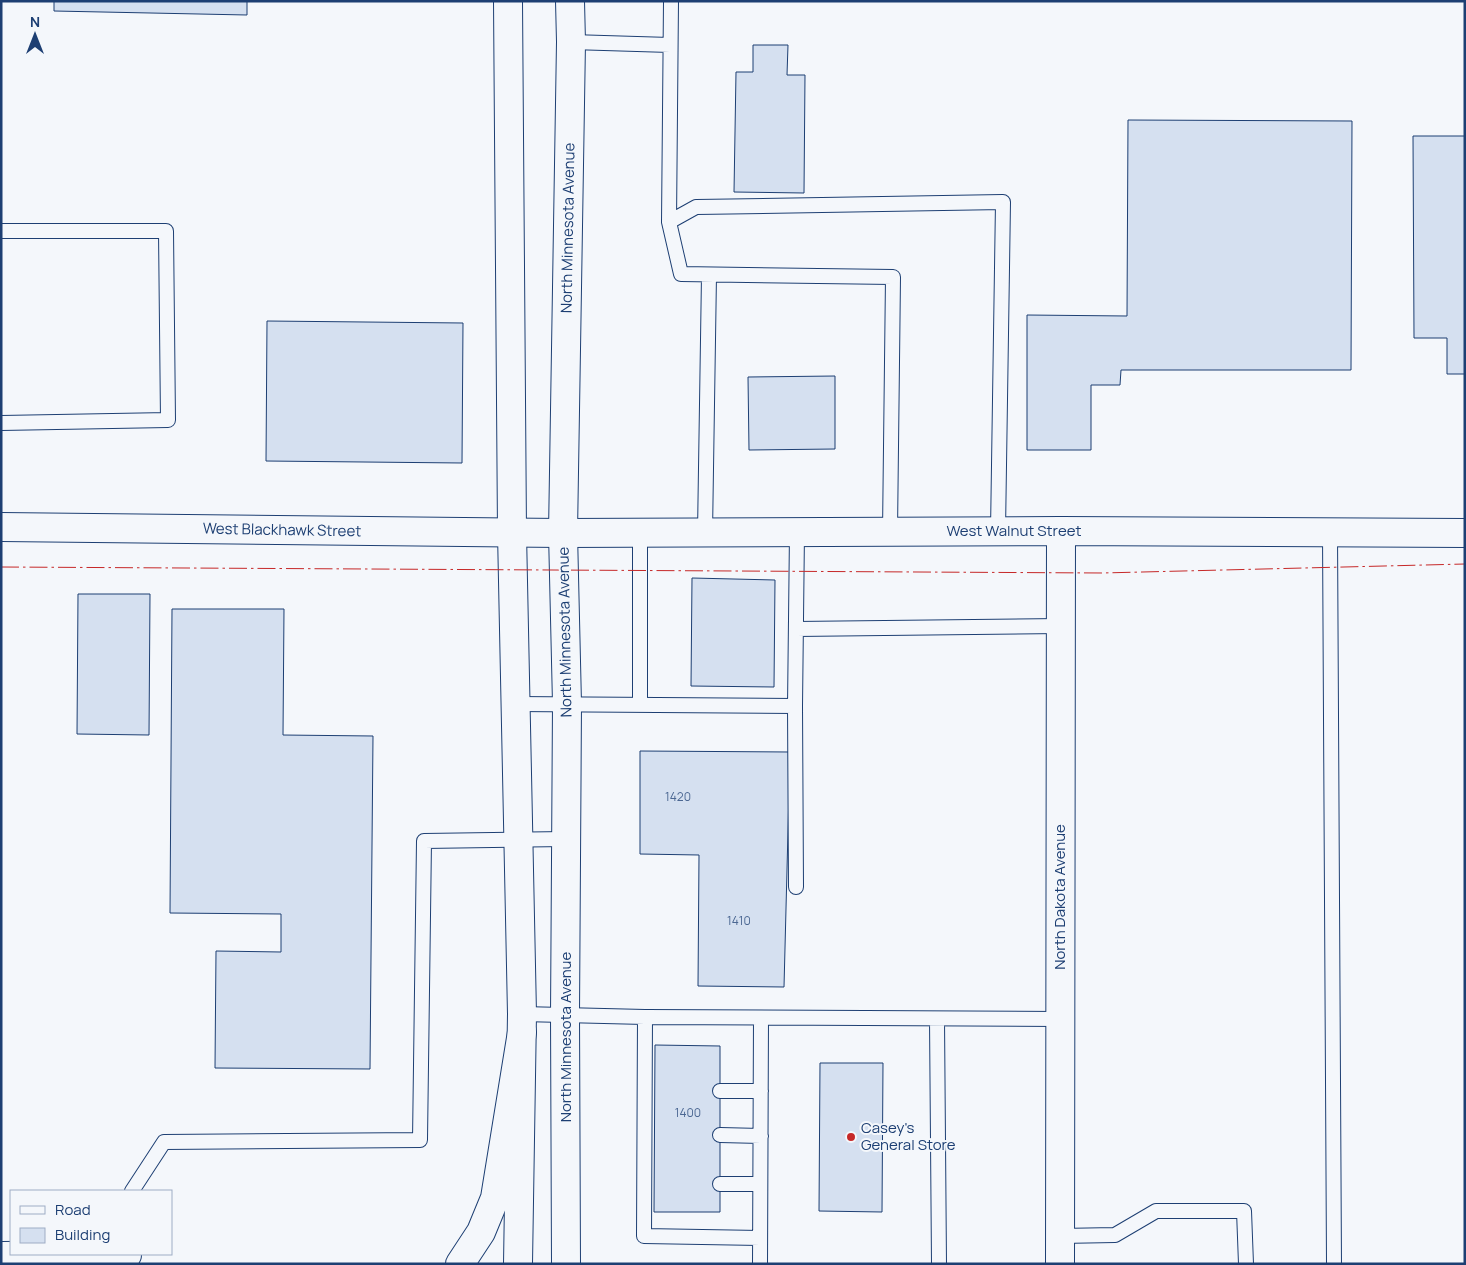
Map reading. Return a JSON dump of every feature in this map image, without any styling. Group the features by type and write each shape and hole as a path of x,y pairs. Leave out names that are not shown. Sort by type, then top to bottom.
{"main road":[{"path":"508,1 512,533 522,1023 518,1264"},
{"name":"North Minnesota Avenue","path":"566,1264 567,704 563,533 571,42 570,1"},
{"name":"West Blackhawk Street","path":"1,527 563,533"},
{"name":"West Walnut Street","path":"563,533 998,531 1465,533"},
{"name":"North Dakota Avenue","path":"1060,1264 1061,531"},
{"path":"460,1264 481,1232 495,1198 522,1023"},
{"path":"1,1256 64,1255"}],"lane":[{"path":"671,1 669,222 681,274 893,277 890,532"},
{"path":"571,42 670,45"},
{"path":"669,222 696,207 1003,202 998,531"},
{"path":"1,231 166,232 168,420 1,422"},
{"path":"705,533 709,275"},
{"path":"796,887 795,706 797,532"},
{"path":"640,533 640,704"},
{"path":"1330,533 1334,1264"},
{"path":"796,629 1061,626"},
{"path":"515,704 795,706"},
{"path":"133,1190 164,1142 420,1140 424,842 567,840"},
{"path":"522,1023 565,1015 1060,1019"},
{"path":"645,1017 650,1092 649,1183 644,1236 760,1238"},
{"path":"760,1264 761,1018"},
{"path":"937,1019 939,1264"},
{"path":"720,1091 761,1091"},
{"path":"720,1135 761,1136"},
{"path":"720,1184 760,1184"},
{"path":"1060,1236 1115,1235 1156,1212 1244,1212 1246,1264"}],"building":[{"path":"54,1 247,1 247,15 54,11"},
{"path":"753,45 788,45 787,75 805,75 804,193 734,192 736,72 753,72"},
{"path":"1128,120 1352,121 1351,370 1121,370 1120,385 1091,385 1091,450 1027,450 1027,315 1127,316"},
{"path":"1413,136 1465,136 1465,374 1447,374 1447,338 1414,338"},
{"path":"267,321 463,323 462,463 266,461"},
{"path":"835,376 835,449 749,450 748,377"},
{"path":"692,578 775,580 774,687 691,686"},
{"path":"78,594 150,594 149,735 77,734"},
{"path":"172,609 284,609 283,735 373,736 370,1069 215,1068 216,951 281,952 281,914 170,913"},
{"path":"640,751 790,752 784,987 698,986 699,855 640,854"},
{"path":"655,1045 720,1046 720,1212 654,1212"},
{"name":"Casey's General Store","path":"820,1063 883,1063 882,1212 819,1211"}],"power":[{"path":"1,567 1102,573 1465,564"}],"place":[{"name":"Casey's General Store","path":"851,1137"}]}
